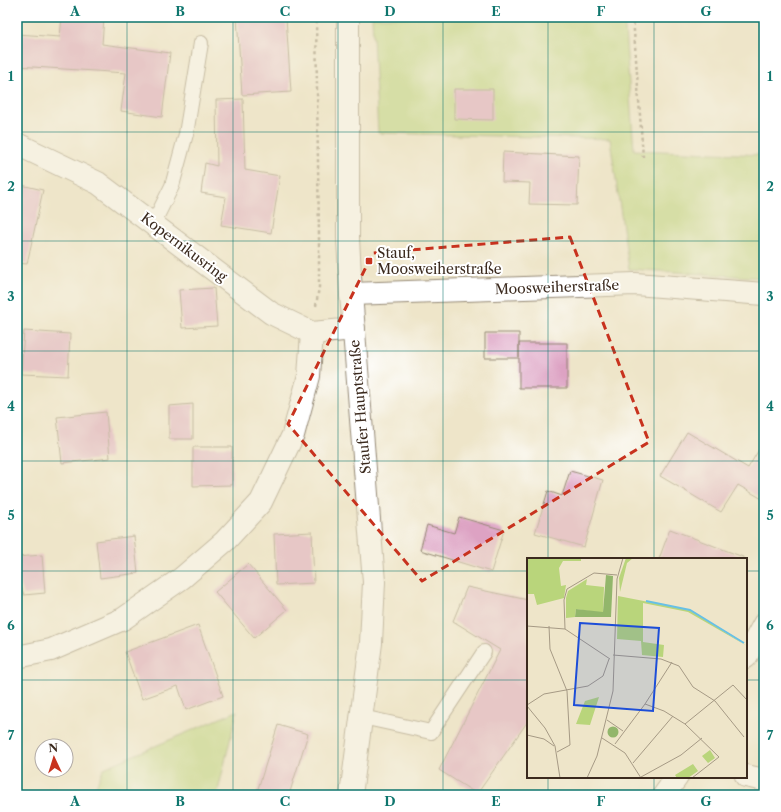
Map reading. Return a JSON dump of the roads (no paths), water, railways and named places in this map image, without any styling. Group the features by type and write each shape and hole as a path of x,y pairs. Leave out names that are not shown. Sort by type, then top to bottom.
{"street":[{"name":"Staufer Hauptstraße","path":"348,17 348,238 350,294 374,582 371,644 351,795"},
{"name":"Kopernikusring","path":"17,144 98,183 271,313 312,333"},
{"name":"Moosweiherstraße","path":"350,294 635,284 764,294"},
{"path":"17,657 51,650 123,619 182,578 225,541 261,502 293,435 309,376 312,333 354,329"},
{"path":"747,655 764,624"},
{"path":"747,776 764,780"},
{"path":"664,795 676,778"}],"lane":[{"path":"153,224 172,186 186,134 200,43"},
{"path":"362,716 431,732 484,652"}],"place":[{"name":"Stauf, Moosweiherstraße","path":"369,261"}]}
